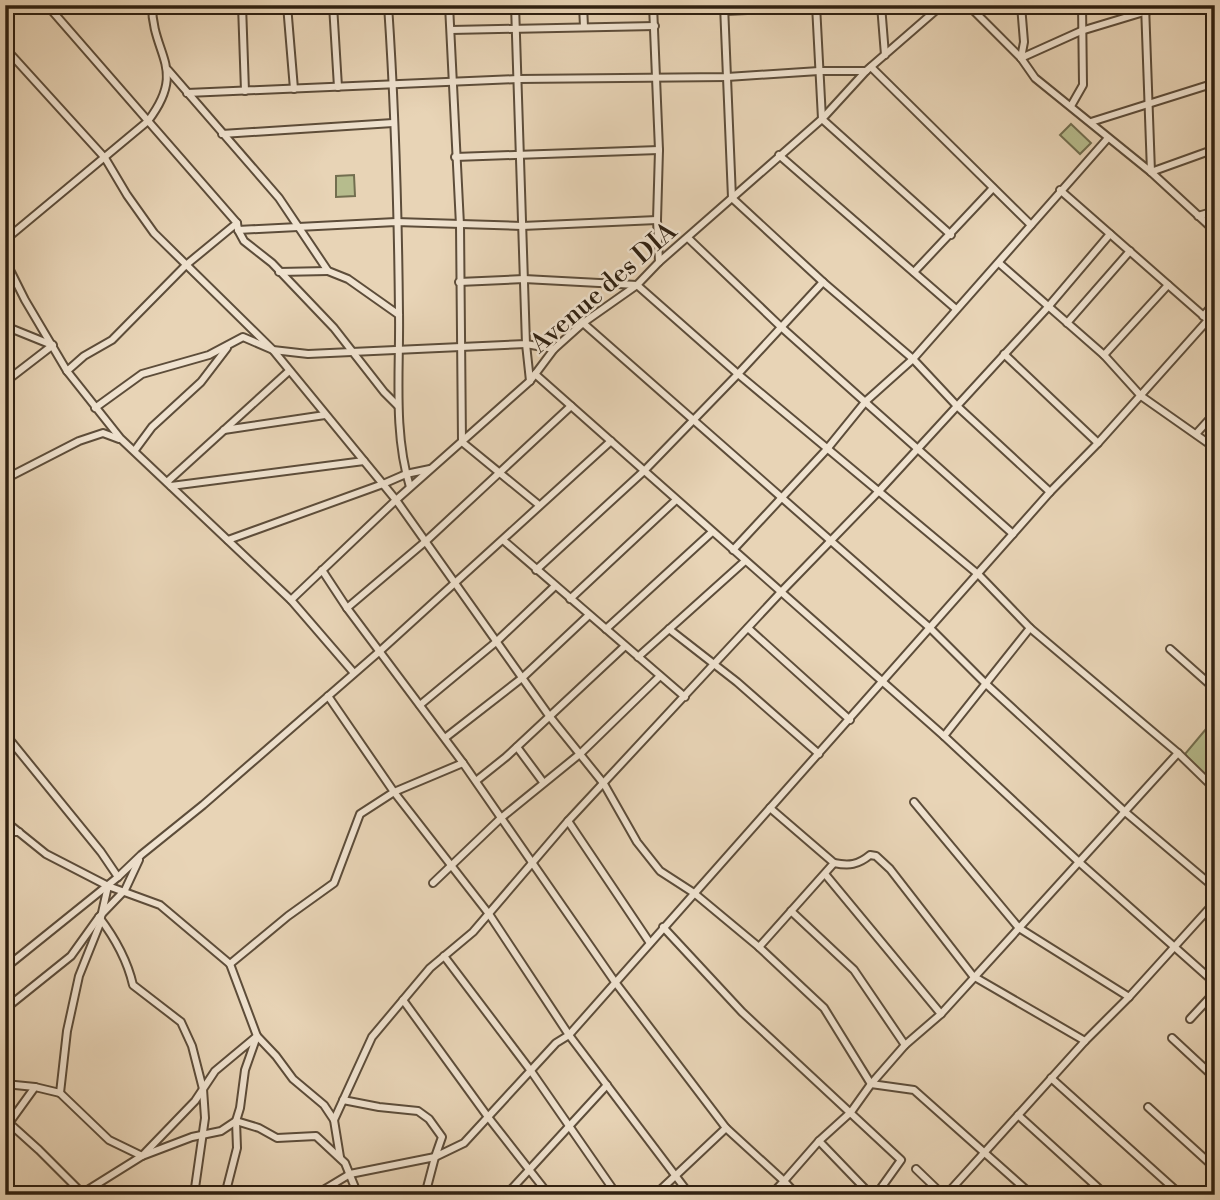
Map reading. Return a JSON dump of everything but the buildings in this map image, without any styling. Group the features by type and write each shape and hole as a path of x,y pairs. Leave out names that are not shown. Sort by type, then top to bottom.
{"street":[{"path":"47,5 238,227 244,242 279,272 334,328 398,406"},
{"path":"152,5 152,17 168,69 279,198 328,271"},
{"path":"242,5 245,91"},
{"path":"287,5 294,89"},
{"path":"332,5 338,87"},
{"path":"388,5 399,315 398,406 410,487"},
{"path":"449,5 460,225 462,442 539,505"},
{"path":"515,5 526,344 530,381"},
{"path":"583,5 584,27"},
{"path":"653,5 659,150 659,262"},
{"path":"852,5 724,8 732,198 823,282 913,359 957,406 1051,492"},
{"path":"881,5 885,55"},
{"name":"Avenue des DIA","path":"291,600 410,487 530,381 554,349 583,323 638,285 659,262 822,119 868,69 942,5"},
{"path":"968,5 1021,58 1035,78 1151,172 1215,231"},
{"path":"1021,5 1024,42 1021,58"},
{"path":"1071,106 1083,85 1082,5"},
{"path":"1021,58 1081,32 1145,9 1167,5"},
{"path":"816,6 822,119 951,235"},
{"path":"1145,9 1151,172"},
{"path":"451,30 655,26"},
{"path":"5,48 105,158 154,233 273,350 396,500 550,718 604,784 637,842 660,871 694,894 759,947 824,1009 871,1084 914,1090 1032,1195"},
{"path":"5,240 148,121 162,99 168,69"},
{"path":"187,93 518,79 727,77 868,69 1031,225"},
{"path":"1091,122 1215,83"},
{"path":"222,134 393,123"},
{"path":"733,550 827,449 866,401 913,359 1108,138"},
{"path":"1151,172 1215,149"},
{"path":"455,157 659,150"},
{"path":"779,155 956,309"},
{"path":"914,272 993,188"},
{"path":"1060,190 1215,326"},
{"path":"1198,216 1215,211"},
{"path":"67,371 84,356 111,340 186,265 238,227 396,222 522,226 657,220"},
{"path":"334,1120 372,1037 430,968 473,932 568,821 879,491 1048,307 1110,234"},
{"path":"688,238 916,450 1013,534"},
{"path":"1067,323 1130,251"},
{"path":"5,260 67,371 121,439 291,600 354,673"},
{"path":"999,263 1104,355 1141,396 1215,448"},
{"path":"279,272 328,271 348,279 399,315"},
{"path":"459,282 524,279 638,285 738,374 979,575 1030,628 1178,753 1215,789"},
{"path":"536,570 644,471 823,282"},
{"path":"1104,355 1168,285"},
{"path":"314,1195 350,1174 435,1157 464,1143 556,1043 569,1035 1013,534 1141,396 1215,303"},
{"path":"583,323 930,628 985,683 1124,811 1215,888"},
{"path":"5,326 53,345"},
{"path":"243,337 273,350 308,354 526,344 554,349"},
{"path":"95,408 142,374 209,355 243,337"},
{"path":"135,450 152,427 201,382 223,351 243,337"},
{"path":"5,383 53,345"},
{"path":"1003,354 1098,443"},
{"path":"169,484 289,371"},
{"path":"535,374 944,736 1080,863 1215,983"},
{"path":"347,608 426,541 571,406"},
{"path":"1196,433 1215,414"},
{"path":"224,430 325,415"},
{"path":"5,479 79,441 103,433 121,439"},
{"path":"5,968 108,886 380,652 611,441"},
{"path":"169,484 364,461"},
{"path":"228,540 406,474 432,468"},
{"path":"570,599 676,500"},
{"path":"606,629 712,532"},
{"path":"503,540 685,698"},
{"path":"638,657 745,561"},
{"path":"322,570 347,608 476,781 615,982 726,1128 797,1195"},
{"path":"420,705 496,642 555,586"},
{"path":"445,738 522,678 589,615"},
{"path":"748,628 850,720"},
{"path":"944,736 1030,628"},
{"path":"669,629 715,664 819,754"},
{"path":"476,781 550,718 625,646"},
{"path":"1170,649 1215,689"},
{"path":"433,883 501,818 581,753 660,676"},
{"path":"328,696 394,792 489,914 569,1035 690,1195"},
{"path":"5,734 101,852 118,877"},
{"path":"517,747 543,782"},
{"path":"771,1195 819,1141 850,1112 905,1045 941,1014 1178,753"},
{"path":"230,964 288,916 334,883 360,814 394,792 463,763"},
{"path":"914,802 1019,928 1129,997"},
{"path":"770,808 834,863 851,865 861,863 870,855 876,856 890,869 973,976 1085,1041"},
{"path":"5,821 46,854 108,886 160,905 230,964 257,1036 293,1079 324,1105 334,1120 340,1157"},
{"path":"568,821 650,943"},
{"path":"5,832 19,832"},
{"path":"5,1009 71,956 99,917 125,890 141,855"},
{"path":"759,947 834,863"},
{"path":"825,874 941,1014"},
{"path":"60,1093 66,1031 79,976 99,926 108,886"},
{"path":"916,1169 944,1195 1215,902"},
{"path":"791,911 855,970 905,1045"},
{"path":"99,917 115,937 129,966 133,985 181,1022 192,1046 203,1090 205,1118 194,1195"},
{"path":"663,927 742,1012 901,1160 873,1195 819,1141"},
{"path":"444,956 531,1071 617,1195"},
{"path":"1190,1019 1215,992"},
{"path":"403,1000 488,1118 549,1195"},
{"path":"9,1123 79,1190 86,1191 142,1156 195,1101 215,1071 257,1036"},
{"path":"225,1195 237,1148 236,1121 245,1070 257,1036"},
{"path":"1172,1038 1215,1078"},
{"path":"1051,1078 1181,1195"},
{"path":"5,1083 60,1093 109,1140 142,1156 201,1135 221,1131 236,1121"},
{"path":"506,1195 607,1085"},
{"path":"5,1130 35,1087"},
{"path":"343,1100 418,1111 429,1119 442,1137 425,1195"},
{"path":"1148,1107 1215,1168"},
{"path":"1018,1115 1107,1195"},
{"path":"236,1121 277,1138 316,1136 345,1163 358,1195"},
{"path":"655,1195 726,1128"}],"green space":[{"path":"1071,124 1091,143 1080,154 1060,135"},
{"path":"354,175 355,196 336,197 336,176"},
{"path":"1206,729 1215,737 1215,781 1211,787 1185,754"}]}
